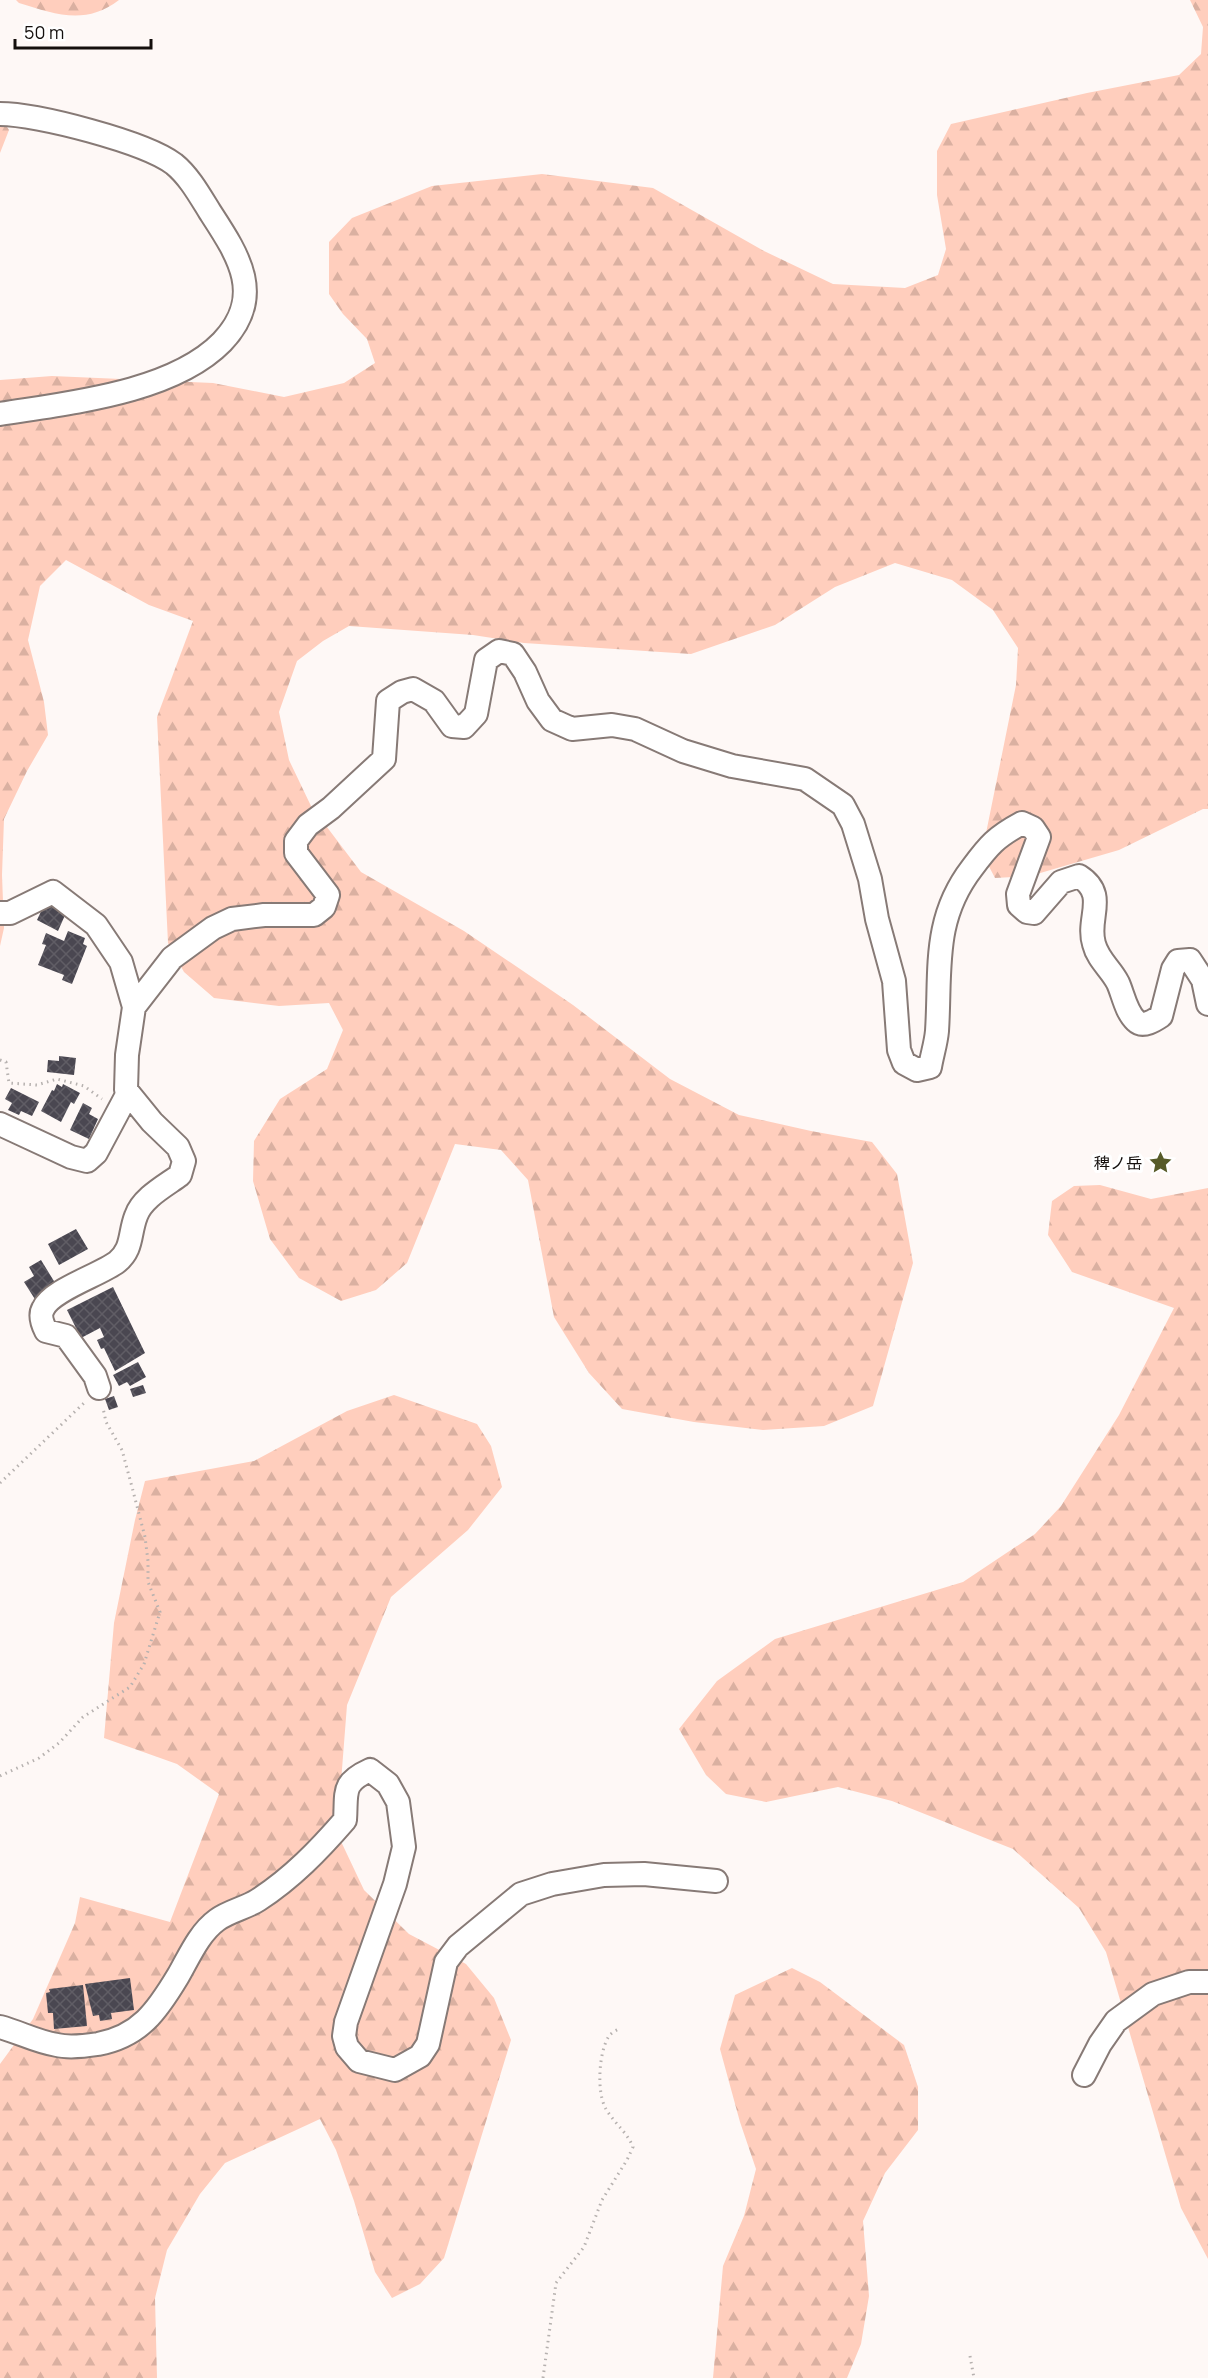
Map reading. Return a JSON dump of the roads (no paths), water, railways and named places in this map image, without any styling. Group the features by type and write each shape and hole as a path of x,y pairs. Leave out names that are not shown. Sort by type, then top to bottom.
{"street":[{"path":"0,114 18,114 116,139 149,151 174,165 193,185 236,252 246,283 244,302 238,320 222,342 193,365 170,377 91,399 0,414"},
{"path":"134,1007 171,958 213,928 232,920 264,915 314,915 324,907 328,895 296,853 296,841 308,825 331,808 384,759 388,701 402,692 413,689 434,701 452,726 464,727 476,714 486,660 499,651 513,654 552,720 572,729 612,724 635,729 683,751 732,766 805,779 843,805 854,824 870,879 877,920 894,981 899,1050 904,1063 917,1070 930,1067 937,1033 941,933 949,905 966,876 991,842 1022,823 1033,828 1039,837 1018,894 1019,905 1027,912 1034,913 1061,882 1080,876 1090,883 1095,893 1093,941 1099,958 1117,981 1124,1000 1136,1021 1152,1022 1161,1016 1173,969 1178,961 1190,960 1203,980 1208,1004"},
{"path":"0,913 10,913 53,892 96,925 121,962 134,1007 127,1055 126,1090 123,1101 96,1154 87,1161 70,1157 0,1124"},
{"path":"99,1388 95,1376 66,1336 46,1331 42,1322 42,1310 51,1299 117,1262 128,1251 136,1214 155,1192 180,1176 184,1161 178,1147 152,1122 123,1101"},
{"path":"0,2027 57,2046 86,2046 113,2041 135,2031 166,1996 205,1932 218,1919 256,1901 293,1874 318,1851 345,1820 345,1790 354,1777 370,1770 388,1784 398,1802 404,1847 395,1884 346,2022 344,2036 347,2047 359,2061 377,2068 395,2070 420,2056 428,2044 446,1962 458,1946 521,1894 552,1884 604,1875 644,1874 716,1881"},
{"path":"1084,2075 1100,2044 1116,2021 1153,1994 1189,1982 1208,1982"}],"place":[{"name":"稗ノ岳","path":"1160,1163"}]}
